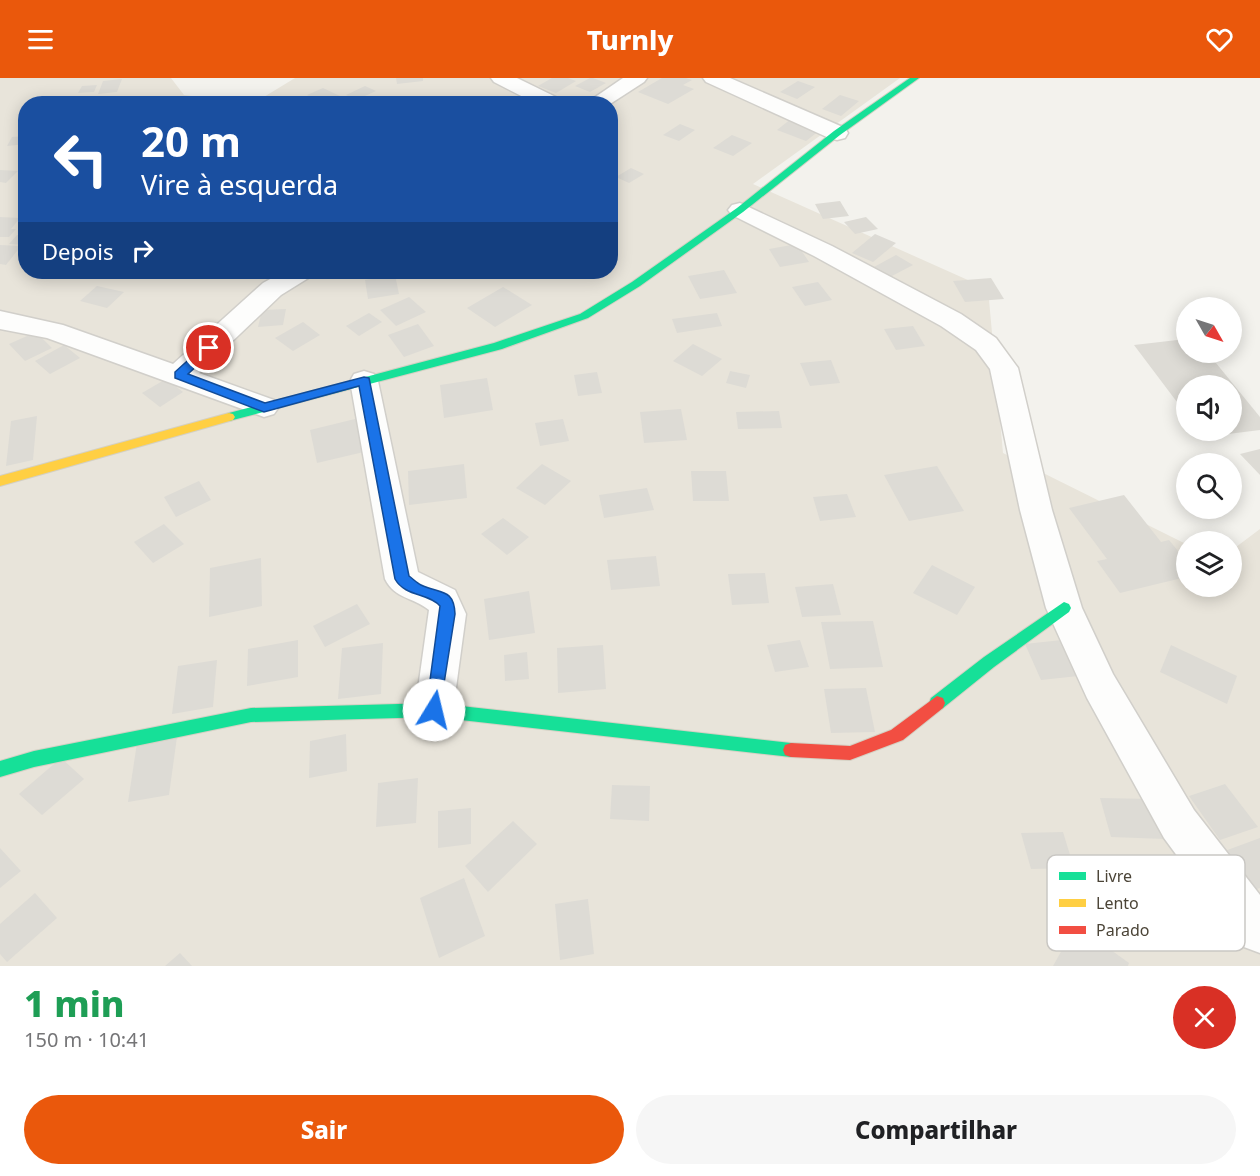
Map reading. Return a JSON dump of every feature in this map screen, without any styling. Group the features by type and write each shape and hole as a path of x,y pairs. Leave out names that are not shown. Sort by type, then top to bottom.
{"street":[{"path":"501,78 538,96"},
{"path":"608,96 637,78"},
{"path":"713,78 837,133"},
{"path":"0,481 264,407 498,346 584,316 636,284 740,210 837,133 915,78"},
{"path":"740,210 823,250 951,320 986,344 1004,368 1036,510 1064,608 1100,686 1179,824 1202,855"},
{"path":"179,375 272,289 289,279"},
{"path":"0,320 53,331 264,407"},
{"path":"364,381 402,579 416,590 441,597 447,604 448,614 434,710"},
{"path":"0,769 34,759 251,715 434,710 777,748 850,753 897,735 989,662 1064,608"},
{"path":"1245,911 1260,931"}],"shaded area":[{"path":"0,78 171,78 184,95 192,96 18,96 18,279 618,279 618,96 265,96 295,78 900,78 753,184 988,289 1003,453 1176,539 1176,597 1242,597 1242,542 1260,529 1260,966 0,966"}],"building":[{"path":"396,78 423,78 423,81 397,84"},
{"path":"552,78 568,78 576,81 556,93 538,86"},
{"path":"590,78 606,83 590,92 575,86"},
{"path":"662,78 692,80 683,85 694,89 668,104 638,92"},
{"path":"122,79 117,92 98,94 103,81"},
{"path":"798,81 815,87 797,99 780,92"},
{"path":"97,85 94,92 78,93 82,86"},
{"path":"365,86 376,91 365,96 346,95"},
{"path":"323,88 340,96 309,96 307,95"},
{"path":"840,95 859,101 841,116 822,109"},
{"path":"791,119 820,130 806,141 777,130"},
{"path":"680,124 695,130 679,141 663,135"},
{"path":"732,135 752,143 733,156 713,148"},
{"path":"12,137 18,137 18,145 7,146"},
{"path":"631,168 644,174 629,183 618,176"},
{"path":"0,170 18,171 6,183 0,182"},
{"path":"840,201 849,216 823,219 815,204"},
{"path":"0,217 18,218 11,229 16,229 9,237 0,237"},
{"path":"866,217 878,229 855,234 844,222"},
{"path":"875,234 896,243 873,262 852,253"},
{"path":"17,235 18,235 18,245 9,244"},
{"path":"797,244 809,262 780,267 769,249"},
{"path":"0,245 18,246 18,250 6,265 0,264"},
{"path":"896,255 913,265 890,277 874,267"},
{"path":"724,270 737,293 700,299 688,276"},
{"path":"991,278 1004,299 965,302 953,281"},
{"path":"396,279 399,294 368,299 365,280"},
{"path":"818,282 832,300 805,306 792,287"},
{"path":"97,286 124,292 107,308 80,301"},
{"path":"503,287 532,305 495,327 467,308"},
{"path":"409,297 426,312 396,326 380,310"},
{"path":"286,309 283,325 258,327 262,310"},
{"path":"369,313 382,322 359,336 346,326"},
{"path":"717,313 722,326 677,333 672,319"},
{"path":"303,322 320,335 293,351 275,338"},
{"path":"418,324 434,346 404,357 388,335"},
{"path":"913,326 925,346 896,350 884,329"},
{"path":"36,332 52,348 25,361 9,344"},
{"path":"1176,340 1176,363 1216,363 1226,375 1176,375 1176,401 1134,345"},
{"path":"693,344 722,359 702,376 673,361"},
{"path":"64,345 80,358 50,374 35,361"},
{"path":"831,360 840,383 810,386 800,363"},
{"path":"730,371 750,375 746,388 726,383"},
{"path":"597,372 602,393 578,396 574,375"},
{"path":"487,378 493,410 444,418 440,385"},
{"path":"166,379 183,392 160,407 142,393"},
{"path":"1242,395 1260,417 1260,430 1242,432"},
{"path":"681,409 687,440 644,443 640,412"},
{"path":"779,411 782,428 738,429 736,412"},
{"path":"37,416 33,460 6,466 11,421"},
{"path":"359,418 368,451 317,463 310,430"},
{"path":"563,419 569,441 540,446 535,423"},
{"path":"1260,449 1260,475 1242,456 1242,454"},
{"path":"464,464 467,498 409,505 408,471"},
{"path":"542,464 571,481 545,505 516,488"},
{"path":"937,466 964,511 909,521 884,475"},
{"path":"691,471 726,471 729,501 693,501"},
{"path":"199,481 211,500 176,517 164,497"},
{"path":"647,488 654,510 604,518 599,495"},
{"path":"847,494 856,517 820,521 813,497"},
{"path":"1124,495 1161,542 1169,540 1176,549 1176,579 1120,593 1097,561 1107,559 1069,508"},
{"path":"503,518 529,537 507,555 481,534"},
{"path":"164,524 184,544 153,563 134,542"},
{"path":"656,556 660,586 611,590 607,560"},
{"path":"261,558 262,606 209,617 210,568"},
{"path":"932,565 975,587 957,615 913,593"},
{"path":"765,573 769,603 732,605 728,574"},
{"path":"833,584 841,615 802,617 795,587"},
{"path":"529,591 535,633 489,640 484,599"},
{"path":"357,604 370,624 325,647 313,626"},
{"path":"873,621 883,667 830,669 821,622"},
{"path":"298,640 298,677 247,686 248,649"},
{"path":"800,640 809,667 775,672 767,645"},
{"path":"1062,640 1078,676 1041,680 1025,644"},
{"path":"383,643 381,694 338,699 342,648"},
{"path":"603,645 606,689 558,693 557,648"},
{"path":"1171,645 1237,676 1227,704 1160,672"},
{"path":"527,652 529,679 505,681 504,655"},
{"path":"217,660 213,707 172,714 178,666"},
{"path":"866,688 875,732 831,733 824,689"},
{"path":"346,734 347,771 309,778 310,741"},
{"path":"177,737 169,795 128,802 137,743"},
{"path":"61,758 84,779 42,815 19,794"},
{"path":"418,778 416,823 376,827 378,783"},
{"path":"1225,784 1258,827 1220,840 1189,796"},
{"path":"612,785 650,786 649,821 610,819"},
{"path":"1100,798 1153,799 1165,839 1111,837"},
{"path":"471,808 471,844 438,848 438,811"},
{"path":"513,821 537,844 488,892 465,866"},
{"path":"1063,832 1070,855 1047,855 1047,869 1031,869 1021,833"},
{"path":"1260,838 1260,888 1251,891 1245,883 1245,855 1224,855 1222,852"},
{"path":"0,848 21,871 0,888"},
{"path":"464,878 485,936 439,958 420,898"},
{"path":"35,893 57,918 7,962 0,954 0,924"},
{"path":"588,899 594,954 560,960 555,904"},
{"path":"1061,951 1112,951 1129,963 1128,966 1053,966"},
{"path":"180,953 192,966 165,966"}],"traffic: fast":[{"path":"229,417 498,346 584,316 636,284 740,210 837,133 915,78"},
{"path":"937,703 1064,608"},
{"path":"0,769 34,759 251,715 434,710 791,750"}],"traffic: slow":[{"path":"0,481 229,417"}],"traffic: jam":[{"path":"791,750 850,753 897,735 937,703"}],"route":[{"path":"209,348 179,375 264,407 364,381 402,579 416,590 441,597 447,604 448,614 434,710"}]}
